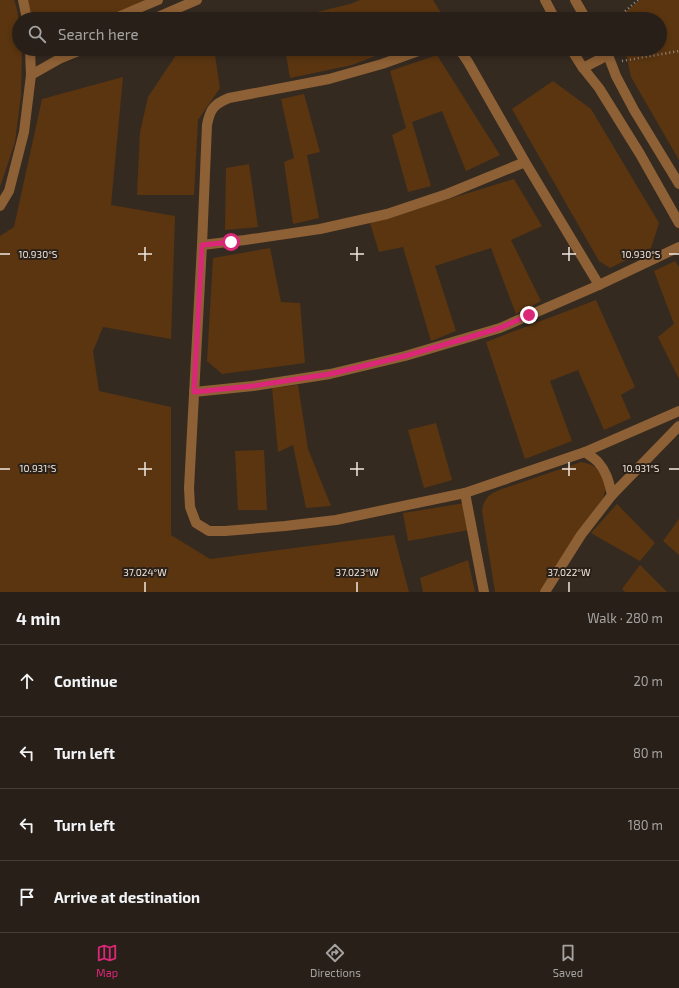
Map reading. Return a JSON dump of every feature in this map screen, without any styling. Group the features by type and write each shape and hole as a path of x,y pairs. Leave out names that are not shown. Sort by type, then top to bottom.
{"street":[{"path":"23,0 26,12"},
{"path":"130,12 158,0"},
{"path":"169,12 197,0"},
{"path":"575,0 582,12"},
{"path":"549,1 552,12"},
{"path":"0,206 9,190 24,132 31,76 30,56"},
{"path":"31,76 66,56"},
{"path":"404,56 329,79 229,98 212,108 208,115 206,125 202,245 189,475 190,507 196,523 209,531 285,526 336,520 465,493 585,452 679,411"},
{"path":"464,56 525,162 599,285"},
{"path":"575,56 599,88 640,154 679,224"},
{"path":"583,68 608,56 616,76 634,110 679,184"},
{"path":"202,245 320,229 387,214 447,194 525,162"},
{"path":"194,392 253,386 330,374 405,356 500,328 599,285 679,247"},
{"path":"545,592 581,535 612,495 679,426"},
{"path":"585,452 598,462 606,474 612,495"},
{"path":"465,493 484,592"}],"path":[{"path":"624,12 638,0"},
{"path":"667,52 679,51"}],"shaded area":[{"path":"0,0 14,0 17,12 12,12 12,56 22,56 21,95 15,142 0,187"},
{"path":"23,0 158,0 130,12 26,12"},
{"path":"360,0 433,0 441,12 317,12"},
{"path":"640,0 679,0 679,160 631,77 626,56 667,56 667,12 625,12"},
{"path":"175,56 215,56 220,88 198,120 194,195 137,195 140,132 148,97"},
{"path":"286,56 375,56 352,65 290,78"},
{"path":"438,56 500,155 466,171 442,111 412,122 431,186 408,192 392,135 406,128 390,71"},
{"path":"123,77 111,205 175,216 171,339 103,327 93,351 99,391 171,407 171,535 210,559 394,535 409,592 0,592 0,236 14,227 42,99"},
{"path":"553,81 591,109 659,223 651,248 610,268 599,261 512,109"},
{"path":"304,94 320,152 307,155 319,218 293,224 284,162 294,158 281,99"},
{"path":"249,164 258,227 225,230 226,168"},
{"path":"514,179 542,226 511,240 541,301 516,314 491,248 435,266 456,331 431,341 403,247 379,252 370,223"},
{"path":"270,248 281,302 300,303 305,363 222,374 207,361 213,258"},
{"path":"675,261 679,267 679,379 658,337 674,324 654,271"},
{"path":"596,300 635,387 621,395 631,418 604,430 578,370 550,381 572,441 525,459 486,342"},
{"path":"298,385 308,449 331,506 306,508 293,445 278,452 272,388"},
{"path":"436,423 452,480 424,488 408,430"},
{"path":"264,450 267,510 238,510 235,451"},
{"path":"581,462 594,466 602,476 606,487 603,498 571,542 539,592 495,592 482,511 485,500 499,490"},
{"path":"465,503 469,530 408,541 403,513"},
{"path":"617,504 655,543 640,561 591,533"},
{"path":"679,519 679,555 663,541"},
{"path":"468,560 475,592 423,592 420,578"},
{"path":"640,565 667,592 625,592 622,589"}],"route":[{"path":"231,242 202,245 194,392 253,386 330,374 405,356 460,340 500,328 529,315"}]}
